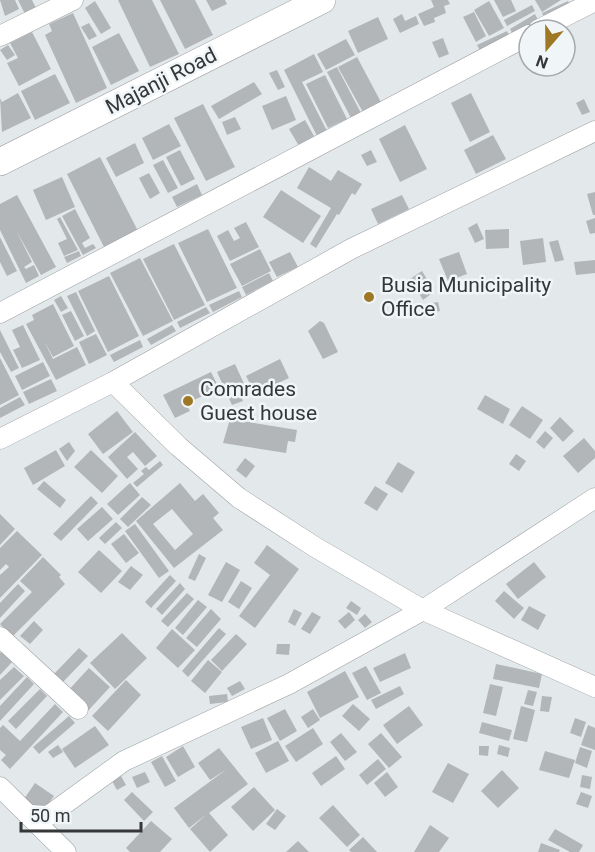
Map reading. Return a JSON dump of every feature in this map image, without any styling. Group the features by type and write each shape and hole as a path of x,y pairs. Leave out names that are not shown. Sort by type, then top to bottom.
{"main road":[{"name":"Majanji Road","path":"0,162 311,2"}],"street":[{"path":"0,36 73,0"},
{"path":"562,18 592,3"},
{"path":"0,313 517,41"},
{"path":"0,439 114,382 351,249 595,131"},
{"path":"114,382 178,446 239,498 315,547 423,610 595,687"},
{"path":"29,815 48,816 124,761 289,684 423,610 595,498"},
{"path":"0,637 78,709"},
{"path":"0,787 66,852"}],"building":[{"path":"0,0 15,0 19,9 5,16"},
{"path":"18,0 32,0 37,10 26,16"},
{"path":"118,0 152,0 179,54 150,67"},
{"path":"160,0 195,0 213,35 185,49"},
{"path":"206,0 225,0 227,4 212,11"},
{"path":"431,0 448,0 450,4 444,6 446,13 434,18 435,22 424,26 418,14 434,7"},
{"path":"494,0 511,0 516,11 503,17"},
{"path":"535,0 561,0 542,12"},
{"path":"95,1 111,28 101,34 85,8"},
{"path":"489,1 504,28 489,36 474,10"},
{"path":"568,1 571,8 552,18 544,18 542,13"},
{"path":"532,5 535,11 517,18 517,21 507,26 504,20"},
{"path":"474,12 486,36 476,42 463,17"},
{"path":"73,13 107,88 76,103 45,35 52,31 49,24"},
{"path":"402,14 405,21 416,16 419,24 400,33 393,19"},
{"path":"378,17 388,39 358,53 348,31"},
{"path":"89,23 97,36 89,40 81,27"},
{"path":"517,25 517,33 513,35 510,29"},
{"path":"507,31 510,38 481,52 477,45"},
{"path":"32,32 51,69 19,86 7,63 18,58 10,43"},
{"path":"119,33 139,71 111,85 92,47"},
{"path":"443,38 449,54 439,58 432,42"},
{"path":"346,39 355,55 326,70 317,54"},
{"path":"8,45 15,55 7,60 0,50"},
{"path":"314,54 323,72 302,82 327,131 317,136 284,70"},
{"path":"357,57 382,104 364,114 338,67"},
{"path":"337,67 361,113 351,118 327,72"},
{"path":"277,70 285,87 278,90 269,73"},
{"path":"55,74 70,103 35,120 21,91"},
{"path":"325,75 347,119 328,128 306,84"},
{"path":"254,82 262,94 219,119 211,106"},
{"path":"18,93 31,118 2,132 0,98 2,102"},
{"path":"471,93 490,132 470,142 451,103"},
{"path":"286,96 296,120 272,130 262,106"},
{"path":"584,99 590,112 582,115 576,103"},
{"path":"203,104 235,167 206,181 174,118"},
{"path":"235,117 241,129 227,135 222,122"},
{"path":"305,120 314,136 299,146 289,129"},
{"path":"169,124 181,146 153,160 142,138"},
{"path":"405,125 427,169 400,182 379,139"},
{"path":"493,135 506,159 476,174 464,150"},
{"path":"135,143 144,163 116,177 106,158"},
{"path":"180,150 195,179 181,186 166,157"},
{"path":"371,150 377,162 367,166 361,155"},
{"path":"100,157 139,233 105,249 67,174"},
{"path":"163,160 178,188 168,193 153,165"},
{"path":"309,167 331,181 338,170 362,184 355,195 352,193 316,248 310,244 331,208 297,188"},
{"path":"149,173 160,193 150,199 139,178"},
{"path":"62,177 75,207 46,220 33,190"},
{"path":"197,184 202,195 177,207 172,197"},
{"path":"281,190 321,216 303,243 263,217"},
{"path":"595,192 595,215 593,215 587,194"},
{"path":"17,195 56,267 41,275 16,230 32,262 24,267 26,269 34,265 39,276 26,283 0,230 0,204"},
{"path":"402,195 409,209 378,224 371,209"},
{"path":"75,209 90,238 82,243 85,248 93,244 96,248 83,255 62,216"},
{"path":"60,217 78,250 64,256 58,243 67,239 57,219"},
{"path":"595,218 595,233 590,234 586,221"},
{"path":"246,222 259,247 230,261 217,236 228,230 234,241 240,238 234,228"},
{"path":"477,223 484,239 475,243 468,228"},
{"path":"208,229 237,288 207,302 178,243"},
{"path":"509,229 509,248 486,249 485,230"},
{"path":"0,237 17,271 7,276 0,262"},
{"path":"543,238 546,262 523,265 520,241"},
{"path":"558,240 564,260 555,262 549,242"},
{"path":"174,244 205,305 174,320 143,259"},
{"path":"260,249 271,271 242,286 230,264"},
{"path":"79,251 81,256 67,263 64,257"},
{"path":"290,252 298,267 277,277 269,262"},
{"path":"459,252 467,274 448,281 439,259"},
{"path":"140,258 173,321 143,336 110,273"},
{"path":"595,260 595,273 576,275 574,262"},
{"path":"422,271 430,284 426,287 431,294 423,300 410,279"},
{"path":"269,273 273,281 246,295 242,287"},
{"path":"109,276 139,336 108,352 78,291"},
{"path":"239,291 242,297 213,312 209,305"},
{"path":"76,292 95,331 87,336 67,296"},
{"path":"61,296 68,308 61,312 54,300"},
{"path":"438,302 440,311 428,313 426,304"},
{"path":"53,304 74,346 53,357 44,341 53,359 77,347 86,365 56,380 26,324 34,320 32,315"},
{"path":"206,307 210,313 180,328 177,322"},
{"path":"71,311 84,336 75,341 62,315"},
{"path":"320,321 324,323 338,352 323,359 308,331"},
{"path":"23,325 40,360 22,368 13,350 20,347 12,330"},
{"path":"172,325 176,331 151,345 147,339"},
{"path":"0,330 19,368 11,372 0,352"},
{"path":"96,334 107,355 89,364 79,342"},
{"path":"140,340 143,347 114,362 110,355"},
{"path":"0,358 19,395 0,405"},
{"path":"280,359 289,378 255,394 246,376"},
{"path":"43,362 50,376 22,390 15,376"},
{"path":"235,364 246,388 239,391 243,401 232,405 217,372"},
{"path":"211,372 219,388 186,404 190,411 175,418 163,395"},
{"path":"51,379 57,391 29,404 23,392"},
{"path":"485,395 510,409 503,424 477,409"},
{"path":"20,397 25,405 0,418 0,408"},
{"path":"522,406 543,420 530,439 509,425"},
{"path":"117,411 133,432 103,454 88,434"},
{"path":"560,417 574,431 563,442 550,428"},
{"path":"230,419 297,430 295,442 288,441 286,453 223,443"},
{"path":"545,431 553,438 544,449 536,442"},
{"path":"135,432 157,456 145,466 133,452 127,457 138,469 127,479 108,457"},
{"path":"584,438 595,451 595,458 578,473 563,456"},
{"path":"69,442 75,451 67,461 59,449"},
{"path":"56,450 65,466 33,485 24,468"},
{"path":"91,450 118,476 102,493 74,467"},
{"path":"516,454 526,461 519,471 509,464"},
{"path":"245,458 255,466 246,478 236,470"},
{"path":"160,461 163,465 137,487 133,483 144,474 141,471 146,467 149,470"},
{"path":"398,462 415,472 402,493 385,483"},
{"path":"44,481 66,500 60,508 37,489"},
{"path":"130,483 140,495 118,515 107,504"},
{"path":"180,483 195,501 203,494 219,513 213,518 223,530 174,568 136,521","holes":["172,509 193,534 175,550 153,524"]},
{"path":"375,486 388,494 377,511 364,503"},
{"path":"91,496 98,503 61,541 53,534"},
{"path":"142,497 151,505 128,527 120,519"},
{"path":"102,507 113,519 88,541 77,529"},
{"path":"0,514 15,529 0,545"},
{"path":"116,522 122,528 105,544 99,538"},
{"path":"135,524 169,571 159,578 125,531"},
{"path":"17,531 42,555 0,598 0,575 9,567 6,564 0,570 0,548"},
{"path":"124,534 139,553 126,563 111,544"},
{"path":"267,545 299,569 255,628 239,616 270,575 254,563"},
{"path":"99,550 122,571 101,593 78,572"},
{"path":"199,554 206,558 195,581 188,578"},
{"path":"43,557 61,575 59,577 65,584 12,637 0,624 32,592 20,581"},
{"path":"226,562 240,570 222,602 208,595"},
{"path":"534,562 546,577 518,599 506,584"},
{"path":"131,566 143,575 130,590 118,582"},
{"path":"170,575 176,581 151,608 145,602"},
{"path":"241,581 252,588 239,609 228,602"},
{"path":"180,583 185,589 162,615 156,609"},
{"path":"18,584 25,591 0,618 0,603"},
{"path":"504,591 524,608 514,619 495,601"},
{"path":"187,593 194,599 168,627 161,621"},
{"path":"198,600 207,607 183,635 175,628"},
{"path":"351,601 361,608 357,615 346,608"},
{"path":"529,606 546,615 538,630 521,620"},
{"path":"211,609 221,619 197,647 186,638"},
{"path":"294,609 302,613 295,626 288,622"},
{"path":"312,612 321,617 310,634 301,629"},
{"path":"349,612 355,620 345,629 338,621"},
{"path":"365,614 372,622 365,628 358,620"},
{"path":"34,621 43,630 30,644 20,636"},
{"path":"219,628 226,634 188,677 182,671"},
{"path":"172,629 195,650 178,668 156,648"},
{"path":"122,633 147,658 115,689 90,663"},
{"path":"236,634 247,644 222,671 211,660"},
{"path":"277,644 290,644 289,655 276,654"},
{"path":"79,648 88,656 63,682 54,674"},
{"path":"3,651 13,661 0,675 0,653"},
{"path":"405,653 411,668 380,682 373,668"},
{"path":"208,660 222,672 205,693 191,681"},
{"path":"496,664 542,674 539,688 493,679"},
{"path":"366,666 381,693 367,700 352,673"},
{"path":"14,667 24,676 0,700 0,680"},
{"path":"89,668 110,687 86,713 65,694"},
{"path":"345,671 359,697 320,718 307,692"},
{"path":"27,677 34,684 0,721 0,706"},
{"path":"126,680 141,695 108,731 92,716"},
{"path":"240,681 245,689 232,696 227,688"},
{"path":"490,684 503,687 496,716 483,713"},
{"path":"400,686 404,694 376,709 371,700"},
{"path":"40,689 47,696 16,729 8,721"},
{"path":"528,690 537,692 533,706 524,704"},
{"path":"227,694 228,702 210,704 209,696"},
{"path":"542,696 552,697 549,712 540,711"},
{"path":"55,704 63,712 10,769 1,760 6,755 0,750 0,728 3,725 20,741"},
{"path":"353,704 370,719 359,731 342,716"},
{"path":"409,706 423,725 397,744 383,725"},
{"path":"521,706 535,710 527,742 513,739"},
{"path":"285,709 297,731 280,741 267,718"},
{"path":"313,709 320,720 308,728 301,717"},
{"path":"69,716 75,723 39,754 33,747"},
{"path":"263,718 272,740 251,749 241,727"},
{"path":"575,718 586,722 581,737 570,733"},
{"path":"482,722 512,730 509,741 479,733"},
{"path":"588,725 595,728 595,750 581,745"},
{"path":"95,726 109,745 75,768 62,749"},
{"path":"313,728 323,744 296,762 285,746"},
{"path":"341,733 357,752 345,761 330,742"},
{"path":"381,733 402,757 389,768 368,744"},
{"path":"278,741 289,761 266,773 255,753"},
{"path":"58,745 63,752 53,758 48,752"},
{"path":"499,745 510,748 508,757 497,754"},
{"path":"183,746 195,767 178,777 166,757"},
{"path":"479,746 489,746 488,756 479,755"},
{"path":"580,747 592,751 587,768 575,763"},
{"path":"219,748 248,784 209,813 228,835 210,852 190,829 207,814 189,828 174,808 227,769 210,780 198,763"},
{"path":"545,751 575,760 569,778 539,770"},
{"path":"162,756 176,781 165,787 151,762"},
{"path":"336,756 345,769 321,786 312,773"},
{"path":"378,759 386,769 367,785 359,775"},
{"path":"448,763 469,774 453,803 432,792"},
{"path":"502,770 519,788 498,808 481,791"},
{"path":"145,772 150,782 137,788 132,777"},
{"path":"387,772 398,787 385,797 374,783"},
{"path":"582,775 592,777 590,789 580,787"},
{"path":"121,776 126,785 117,790 112,781"},
{"path":"35,783 54,796 43,811 24,799"},
{"path":"254,787 275,810 253,831 231,807"},
{"path":"132,792 153,812 144,821 124,800"},
{"path":"581,792 592,796 588,808 576,804"},
{"path":"333,805 360,835 347,847 319,818"},
{"path":"277,809 286,816 275,830 266,824"},
{"path":"151,821 172,839 160,852 130,852 126,848"},
{"path":"430,825 449,838 439,852 414,852"},
{"path":"555,829 583,845 579,852 570,852 548,840"},
{"path":"363,837 377,852 351,852 349,850"},
{"path":"298,841 309,852 286,852"},
{"path":"541,843 560,850 559,852 538,852"}],"place":[{"name":"Busia Municipality Office","path":"369,297"},
{"name":"Comrades Guest house","path":"188,401"}]}
